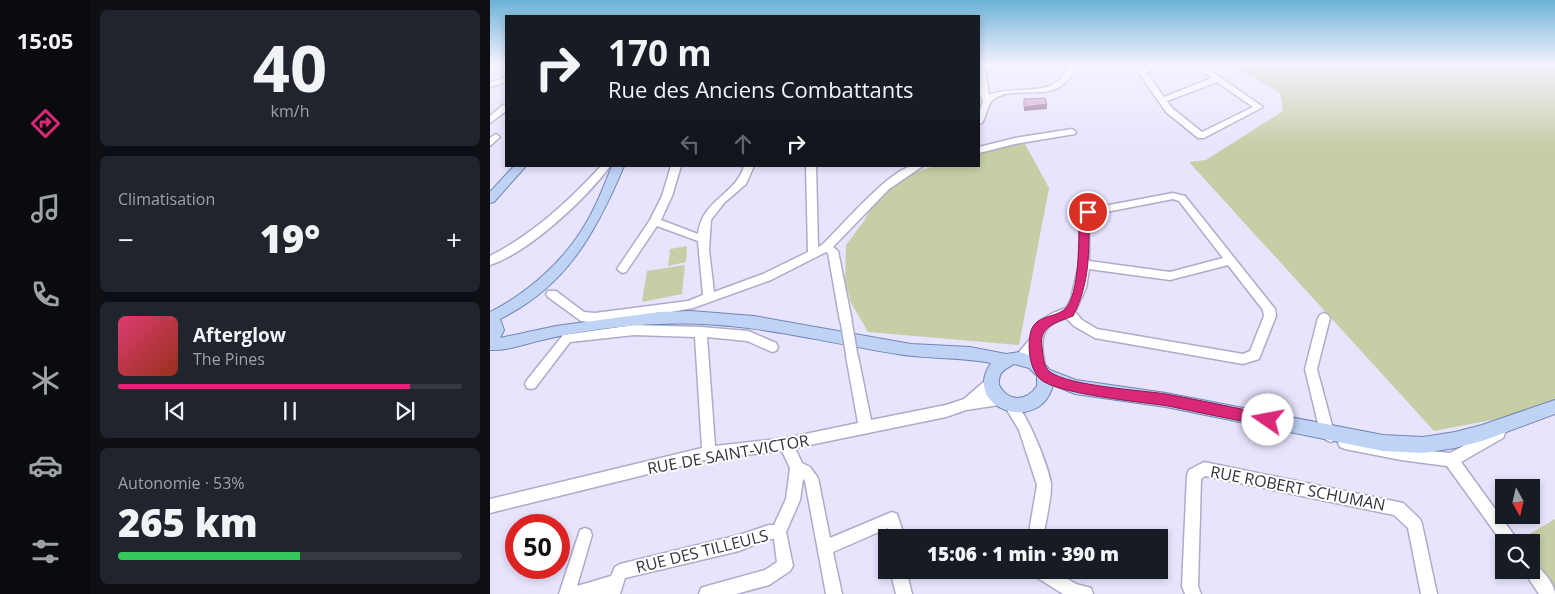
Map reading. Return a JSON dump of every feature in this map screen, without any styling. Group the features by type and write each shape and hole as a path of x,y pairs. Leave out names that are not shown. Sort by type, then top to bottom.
{"main road":[{"path":"490,199 520,167"},
{"path":"492,331 516,304 560,266 586,234 600,210 618,167"},
{"path":"492,331 661,318 748,321 791,326 912,350 975,354 1005,360 1028,359 1042,371 1075,387 1166,400 1383,443 1423,445 1455,440 1555,407"},
{"path":"975,354 985,362 994,394 1005,402 1021,405 1036,398 1075,387"},
{"path":"991,379 998,365 1005,360"},
{"path":"1036,398 1046,383 1042,371"}],"street":[{"path":"984,92 987,101"},
{"path":"980,120 983,117 987,101 991,97 1012,92"},
{"path":"1156,92 1169,110 1201,136 1259,107 1236,92"},
{"path":"1162,100 1184,92"},
{"path":"490,120 505,108"},
{"path":"980,150 1072,132"},
{"path":"490,261 527,240 554,221 605,167"},
{"path":"622,269 656,222 669,194 676,167"},
{"path":"709,296 704,258 705,222 723,198 745,180 749,167"},
{"path":"812,167 813,255"},
{"path":"552,294 581,316 595,318 689,305 767,276 826,248 886,187 900,176 917,167"},
{"path":"1042,371 1035,342 1037,330 1046,322 1069,312 1080,285 1084,264 1084,216 1088,212 1173,196 1182,198 1269,308 1270,316 1255,355 1243,359 1095,332 1078,323 1069,312"},
{"path":"656,222 705,240"},
{"path":"826,248 832,251 866,428"},
{"path":"1084,264 1170,276 1231,260"},
{"path":"1324,318 1311,368 1327,432 1335,440 1437,460 1451,460 1498,434 1501,426"},
{"path":"531,384 567,338 634,330 700,332 748,336 772,346"},
{"path":"700,332 709,453"},
{"path":"1020,358 1035,342"},
{"name":"RUE DE SAINT-VICTOR","path":"966,404 991,379"},
{"path":"1025,427 1036,398"},
{"path":"1005,402 1025,427 1044,485 1037,529"},
{"name":"RUE DE SAINT-VICTOR","path":"490,506 709,453 786,444 946,411 966,404 1005,402"},
{"path":"786,444 797,468 811,478 834,594"},
{"path":"1451,460 1505,534"},
{"name":"RUE DES TILLEULS","path":"778,532 793,500 797,468"},
{"name":"RUE ROBERT SCHUMAN","path":"1193,594 1190,586 1194,475 1204,469 1398,508 1416,524 1429,594"},
{"path":"825,548 892,519 895,529"},
{"name":"RUE DES TILLEULS","path":"614,588 620,572 739,543 769,532 778,532"},
{"name":"RUE DES TILLEULS","path":"707,594 769,577 785,566 781,538 778,532"},
{"path":"567,594 585,535"},
{"path":"899,579 904,594"},
{"path":"1053,579 1073,591 1085,594"},
{"path":"1538,579 1549,594"},
{"path":"578,594 614,588"}],"green space":[{"path":"1278,92 1555,92 1555,408 1434,431 1189,162 1206,160 1283,111 1280,93"},
{"path":"1020,139 1024,142 1049,188 1019,345 868,332 851,303 845,281 846,245 864,221 882,189 916,172 931,167 980,167 980,153 1008,146"},
{"path":"687,246 686,262 668,266 670,249"},
{"path":"685,265 682,294 642,302 647,271"},
{"path":"1555,519 1555,588 1540,566 1540,534 1530,534"}],"building":[{"path":"1045,98 1047,104 1024,107 1024,99"}],"route":[{"path":"1088,212 1084,216 1084,264 1075,301 1069,312 1046,322 1037,330 1035,342 1039,366 1044,375 1075,387 1166,400 1268,420"}]}
